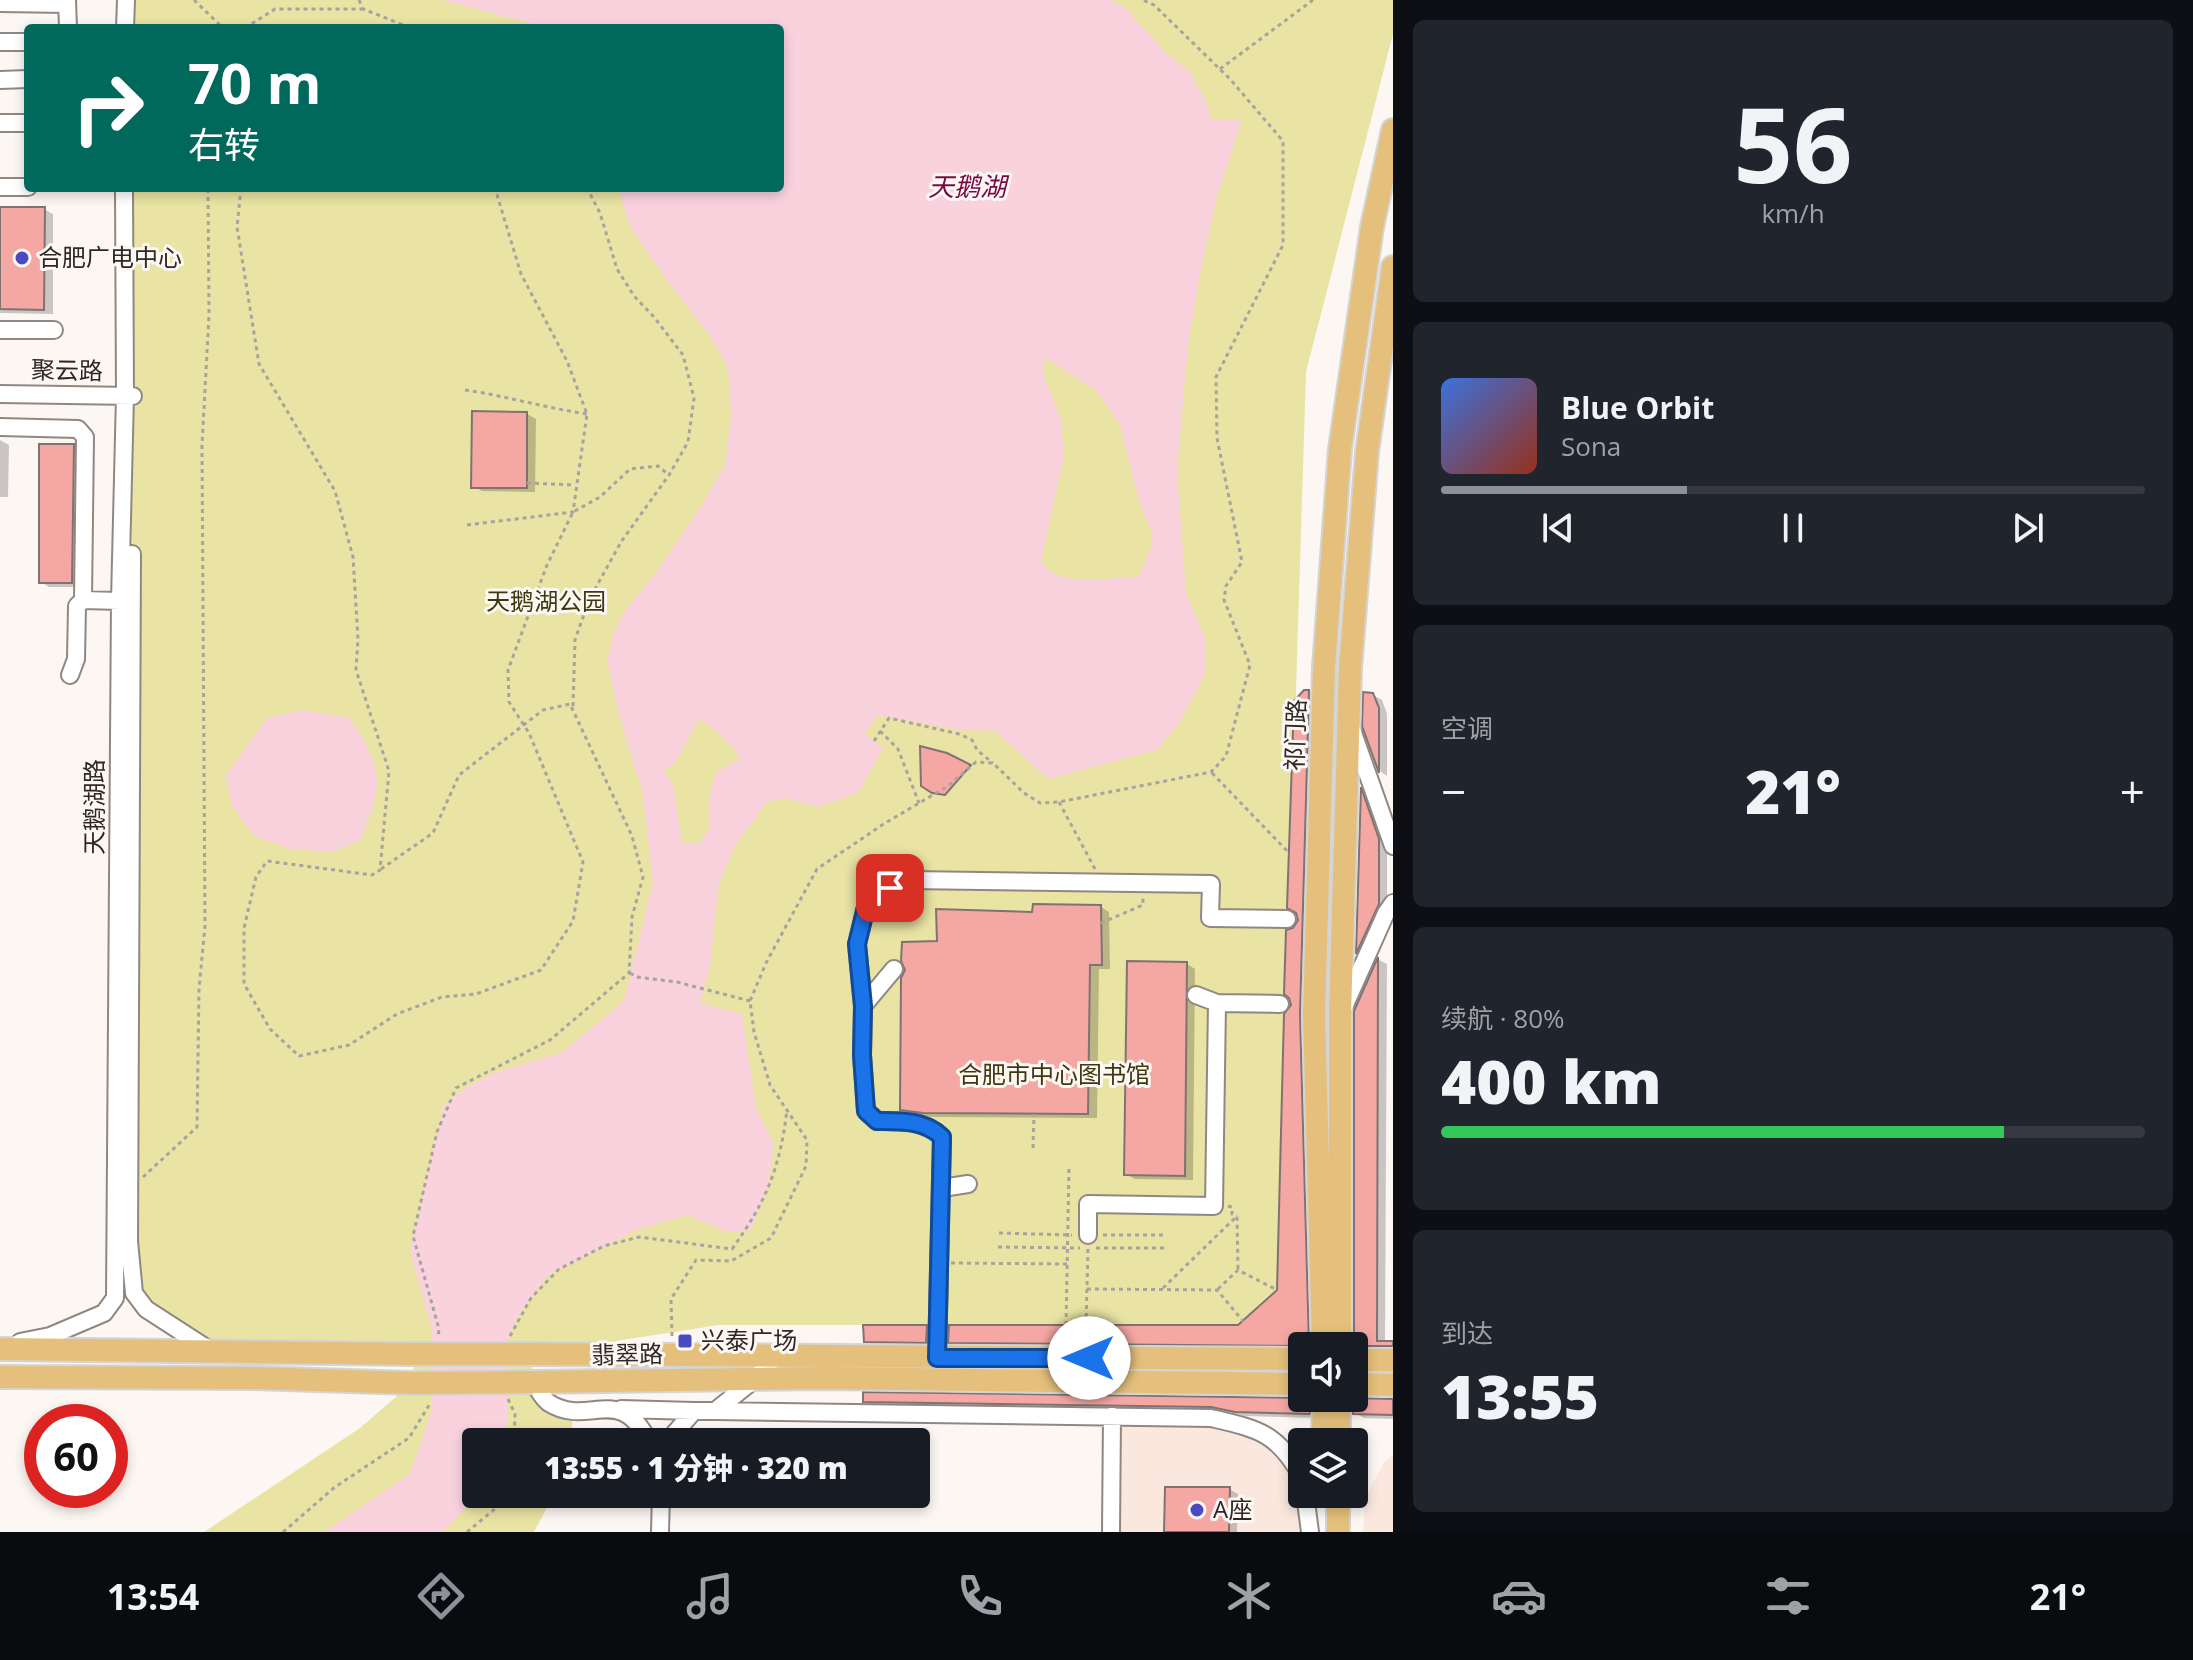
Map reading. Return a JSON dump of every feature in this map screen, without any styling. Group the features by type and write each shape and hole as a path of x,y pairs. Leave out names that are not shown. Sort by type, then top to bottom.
{"main road":[{"name":"祁门路","path":"1323,1332 1314,1015 1324,667 1340,449 1372,227 1393,130"},
{"path":"1340,1332 1340,1015 1348,719 1367,452 1393,267"},
{"name":"翡翠路","path":"0,1348 415,1354 1288,1359"},
{"path":"1368,1360 1393,1360"},
{"name":"翡翠路","path":"0,1377 251,1378 422,1387 755,1379 1288,1384"},
{"path":"1368,1384 1393,1385"},
{"path":"1323,1508 1323,1532"},
{"path":"1338,1508 1338,1532"}],"street":[{"path":"125,24 126,0"},
{"path":"134,0 134,24"},
{"path":"0,3 67,2 68,24"},
{"path":"0,42 24,42"},
{"path":"0,80 24,79"},
{"path":"0,123 24,123"},
{"path":"0,187 24,187"},
{"name":"天鹅湖路","path":"0,1348 50,1336 104,1313 115,1298 120,601 129,396 124,192"},
{"name":"天鹅湖路","path":"133,192 129,396 129,1241 134,1293 146,1309 213,1351"},
{"path":"0,330 54,330"},
{"name":"聚云路","path":"0,394 129,396"},
{"path":"0,427 78,429 85,437 83,600 77,606 76,659 70,675"},
{"path":"83,600 120,601"},
{"path":"1348,719 1393,846"},
{"path":"937,1358 942,1137 931,1126 908,1121 877,1121 866,1111 863,1006 857,944 866,907 890,888 909,880 1211,884 1210,918 1287,919"},
{"path":"1340,1015 1393,903"},
{"path":"863,1006 894,969"},
{"path":"1196,995 1217,1003 1280,1004"},
{"path":"1088,1235 1088,1204 1214,1206 1217,1003"},
{"path":"942,1188 968,1184"},
{"path":"715,1411 755,1379 776,1356"},
{"path":"533,1382 546,1401 564,1410 1211,1418 1257,1429 1280,1445 1288,1457"},
{"path":"621,1409 642,1428"},
{"path":"679,1428 694,1411"},
{"path":"1111,1532 1112,1416"},
{"path":"660,1532 661,1508"},
{"path":"1307,1508 1310,1532"}],"path":[{"path":"194,0 219,24"},
{"path":"359,0 363,9"},
{"path":"874,741 889,718 949,731 972,740 977,750 1024,793 1040,803 1059,802 1211,772 1226,756 1250,665 1224,600 1226,586 1242,562 1217,438 1216,377 1283,245 1283,141 1220,69 1154,5 1143,0"},
{"path":"1220,69 1313,0"},
{"path":"251,24 275,9 363,9 401,24"},
{"path":"129,1190 197,1127 199,989 205,926 202,445 209,315 208,192"},
{"path":"241,192 237,227 259,364 335,491 353,557 358,639 356,670 389,771 380,870"},
{"path":"437,1344 439,1329 413,1236 437,1132 456,1088 550,1040 629,973 632,917 643,877 632,836 570,704 543,710 524,724 459,775 433,833 372,875 267,861 256,877 244,928 244,984 270,1029 299,1056 349,1045 397,1014 442,997 476,994 541,970 573,921 583,862 524,724 509,702 508,670 542,578 573,512 587,414 567,361 521,274 496,192"},
{"path":"573,711 575,640 589,600 621,542 669,475 688,442 694,398 683,355 634,296 617,269 604,224 589,192"},
{"path":"465,390 587,414"},
{"path":"467,525 573,512 600,497 630,469 658,466 669,475"},
{"path":"527,483 576,485"},
{"path":"880,731 898,749 919,803"},
{"path":"672,1355 671,1299 696,1260 731,1261 771,1238 806,1166 807,1140 770,1085 754,1032 750,1001 766,963 817,869 948,786 976,762 993,763"},
{"path":"1211,772 1290,854"},
{"path":"1059,802 1102,883"},
{"path":"1101,923 1143,905"},
{"path":"629,973 750,1001"},
{"path":"510,1346 510,1333 531,1298 559,1269 604,1246 639,1237 732,1249 757,1215 782,1153 787,1108"},
{"path":"1033,1148 1034,1114"},
{"path":"1066,1325 1069,1168"},
{"path":"1087,1289 1217,1290 1238,1270 1237,1216 1161,1289"},
{"path":"999,1233 1047,1234"},
{"path":"1086,1325 1088,1235"},
{"path":"1113,1236 1164,1235"},
{"path":"998,1247 1047,1248"},
{"path":"1113,1248 1164,1248"},
{"path":"940,1263 1067,1264"},
{"path":"1238,1270 1277,1290"},
{"path":"1217,1290 1243,1321"},
{"path":"283,1532 335,1487 409,1438 431,1406 422,1387"},
{"path":"507,1397 515,1414 514,1428"},
{"path":"467,1532 496,1508"}],"shaded area":[{"path":"1112,1416 1257,1429 1288,1461 1288,1508 1305,1508 1310,1532 1111,1532"},
{"path":"1393,1455 1393,1532 1363,1532 1368,1492 1385,1461"}],"green space":[{"name":"天鹅湖公园","path":"134,0 1393,0 1393,34 1306,372 1277,1290 1238,1325 719,1325 532,1354 536,1386 545,1397 574,1410 572,1428 462,1428 462,1508 547,1508 534,1532 204,1532 360,1428 412,1383 415,1354 213,1351 146,1309 129,1241 133,192 784,192 784,24 134,24"}],"water":[{"name":"天鹅湖","path":"443,0 1111,0 1123,6 1168,55 1192,73 1206,100 1211,119 1242,119 1216,200 1199,279 1188,344 1177,471 1186,593 1206,640 1206,672 1178,725 1156,750 1048,779 996,731 955,729 877,715 865,734 883,748 859,792 818,807 785,798 767,802 736,844 719,883 710,965 700,1003 742,1014 756,1108 774,1145 768,1185 751,1230 728,1232 687,1215 636,1230 547,1276 518,1316 506,1341 508,1420 505,1428 462,1428 462,1508 466,1508 442,1532 324,1532 410,1474 431,1413 432,1330 410,1251 444,1104 472,1084 497,1072 563,1052 624,1001 653,883 643,794 607,661 613,635 626,609 656,573 725,465 731,416 728,367 708,333 630,226 619,192 784,192 784,24 534,24","holes":["1045,358 1097,391 1120,425 1140,505 1152,532 1152,544 1139,576 1085,580 1058,575 1048,570 1041,561 1064,456 1061,420 1043,374","699,719 722,737 740,759 716,772 710,795 710,827 699,844 682,844 673,784 663,770 675,763"]},
{"path":"302,710 350,718 374,764 374,803 361,839 334,852 291,849 255,836 232,806 226,775 267,718"}],"building":[{"name":"合肥广电中心","path":"0,207 45,207 44,310 0,309"},
{"path":"472,411 527,412 527,488 471,488"},
{"path":"39,444 74,444 72,583 39,583"},
{"path":"1304,690 1309,690 1300,1015 1309,1332 1288,1332 1288,1346 948,1343 949,1325 1238,1325 1277,1290 1284,1014 1291,1005 1284,994 1286,930 1293,928 1298,920 1296,913 1287,908 1294,701"},
{"path":"1363,692 1373,693 1379,708 1379,773 1362,726"},
{"path":"920,746 947,753 971,765 945,795 932,793 921,786"},
{"path":"1361,787 1379,839 1379,904 1356,954"},
{"path":"1033,904 1101,905 1102,965 1090,965 1088,1114 923,1113 900,1110 901,978 905,970 901,961 902,942 937,941 936,909 1032,912"},
{"path":"1378,957 1377,1341 1393,1341 1393,1346 1368,1346 1368,1332 1354,1332 1354,1011"},
{"path":"1127,961 1187,962 1185,1176 1124,1175"},
{"path":"863,1325 927,1325 926,1343 864,1342"},
{"path":"863,1392 1288,1398 1288,1412 1310,1414 1235,1412 1211,1407 863,1402"},
{"path":"1368,1398 1393,1399 1393,1415 1353,1414 1368,1412"},
{"name":"A座","path":"1165,1487 1230,1487 1229,1532 1164,1532"}],"place":[{"name":"合肥广电中心","path":"22,258"},
{"name":"兴泰广场","path":"685,1341"},
{"name":"A座","path":"1197,1510"}],"route":[{"path":"890,888 866,907 857,944 863,1006 866,1111 877,1121 908,1121 931,1126 942,1137 937,1358 1089,1358"}],"park label":[{"name":"合肥市中心图书馆","path":"1054,1075"}]}
